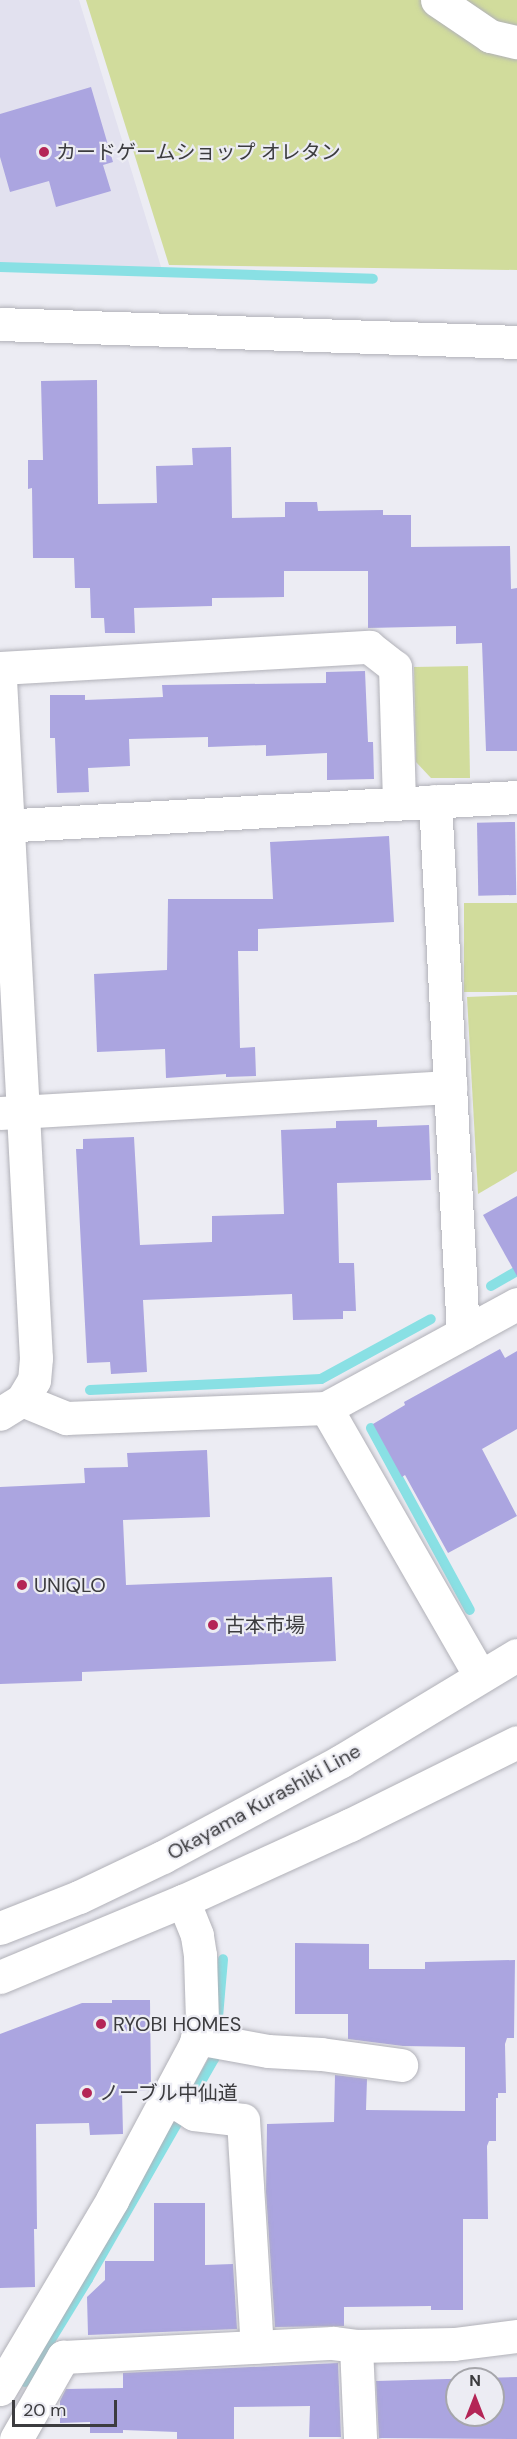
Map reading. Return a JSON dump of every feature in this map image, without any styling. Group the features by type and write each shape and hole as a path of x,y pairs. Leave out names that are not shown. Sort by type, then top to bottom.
{"street":[{"path":"437,0 490,36 517,42"},
{"path":"0,324 517,342"},
{"path":"0,668 369,647 395,667 399,804"},
{"path":"0,679 11,1113 36,1358 34,1380 11,1407 66,1418 326,1408 517,1304"},
{"path":"4,825 517,797"},
{"path":"435,801 463,1333"},
{"path":"11,1113 450,1087"},
{"path":"326,1408 480,1676"},
{"name":"Okayama Kurashiki Line","path":"0,1928 79,1897 163,1857 341,1761 517,1655"},
{"path":"0,1977 183,1901 350,1825 517,1742"},
{"path":"0,2389 112,2200 180,2106 210,2041 202,2020 200,1954 197,1935 183,1901"},
{"path":"210,2041 268,2051 321,2054 401,2065"},
{"path":"180,2106 243,2120 257,2347"},
{"path":"14,2425 63,2357 333,2343 356,2346 454,2344 517,2336"},
{"path":"356,2346 360,2439"}],"shaded area":[{"path":"0,0 79,0 162,270 0,264"}],"green space":[{"path":"86,0 517,0 517,270 169,265"},
{"path":"468,666 470,778 431,778 416,762 414,667"},
{"path":"464,903 517,903 517,992 464,992"},
{"path":"517,995 517,1171 478,1194 467,997"}],"building":[{"path":"91,87 113,162 103,165 111,191 56,207 49,181 10,192 0,157 0,114"},
{"path":"97,380 98,504 157,503 156,466 193,465 192,448 231,447 232,518 285,517 285,502 317,502 318,511 383,510 383,515 411,515 411,547 510,546 511,589 517,588 517,751 486,751 482,643 456,644 456,626 368,628 368,571 284,571 284,597 212,598 212,606 134,608 135,633 105,633 104,618 91,618 90,588 75,588 74,558 33,558 32,488 28,489 28,460 43,460 41,381"},
{"path":"365,671 368,742 373,742 374,779 327,780 327,753 266,756 266,745 208,747 208,737 129,739 130,766 88,768 89,792 57,793 55,738 50,738 50,695 85,695 85,700 163,697 162,685 326,683 326,672"},
{"path":"515,822 516,895 478,896 477,823"},
{"path":"389,836 394,922 258,929 258,951 238,951 240,1048 255,1047 256,1076 226,1077 226,1074 166,1078 165,1049 97,1052 94,974 167,970 168,899 273,899 270,842"},
{"path":"377,1120 377,1127 429,1125 431,1180 337,1183 339,1263 354,1263 356,1311 343,1311 343,1319 293,1320 292,1294 143,1300 147,1372 111,1374 110,1362 87,1363 76,1149 83,1149 83,1139 134,1137 140,1245 212,1242 212,1216 284,1214 281,1130 336,1128 336,1121"},
{"path":"517,1196 517,1276 483,1215"},
{"path":"500,1349 505,1358 517,1351 517,1429 482,1449 517,1516 448,1553 405,1475 402,1477 373,1424 405,1405 404,1402"},
{"path":"207,1450 210,1517 123,1520 126,1585 332,1577 336,1661 82,1672 82,1681 0,1684 0,1487 85,1483 84,1468 128,1467 127,1453"},
{"path":"295,1943 369,1944 369,1969 425,1969 425,1962 515,1960 514,2038 507,2038 505,2044 506,2093 498,2093 498,2098 496,2098 496,2141 489,2141 487,2146 488,2219 463,2219 463,2310 431,2310 431,2306 344,2307 344,2326 275,2327 266,2192 267,2124 334,2122 335,2075 367,2079 366,2110 465,2111 465,2047 403,2046 348,2039 348,2014 295,2014"},
{"path":"112,2000 150,2000 150,2090 122,2091 123,2134 90,2135 89,2123 36,2124 35,2287 0,2288 0,2034 82,2003 112,2003"},
{"path":"154,2203 205,2203 205,2265 233,2264 237,2329 88,2335 87,2297 105,2280 105,2261 154,2261"},
{"path":"338,2363 341,2437 309,2437 310,2406 234,2407 234,2439 177,2439 177,2432 123,2430 123,2433 90,2433 90,2422 60,2423 60,2401 66,2389 123,2388 123,2373"},
{"path":"505,2377 517,2377 517,2439 379,2438 376,2381 445,2379 445,2427 505,2427"}],"waterway":[{"path":"0,267 373,279"},
{"path":"491,1286 517,1271"},
{"path":"90,1390 321,1379 431,1319"},
{"path":"371,1428 470,1610"},
{"path":"217,2028 223,1959"},
{"path":"25,2382 88,2279 214,2059 216,2046"}],"place":[{"name":"カードゲームショップ オレタン","path":"44,152"},
{"name":"UNIQLO","path":"22,1585"},
{"name":"古本市場","path":"213,1625"},
{"name":"RYOBI HOMES","path":"101,2024"},
{"name":"ノーブル中仙道","path":"87,2093"}]}
